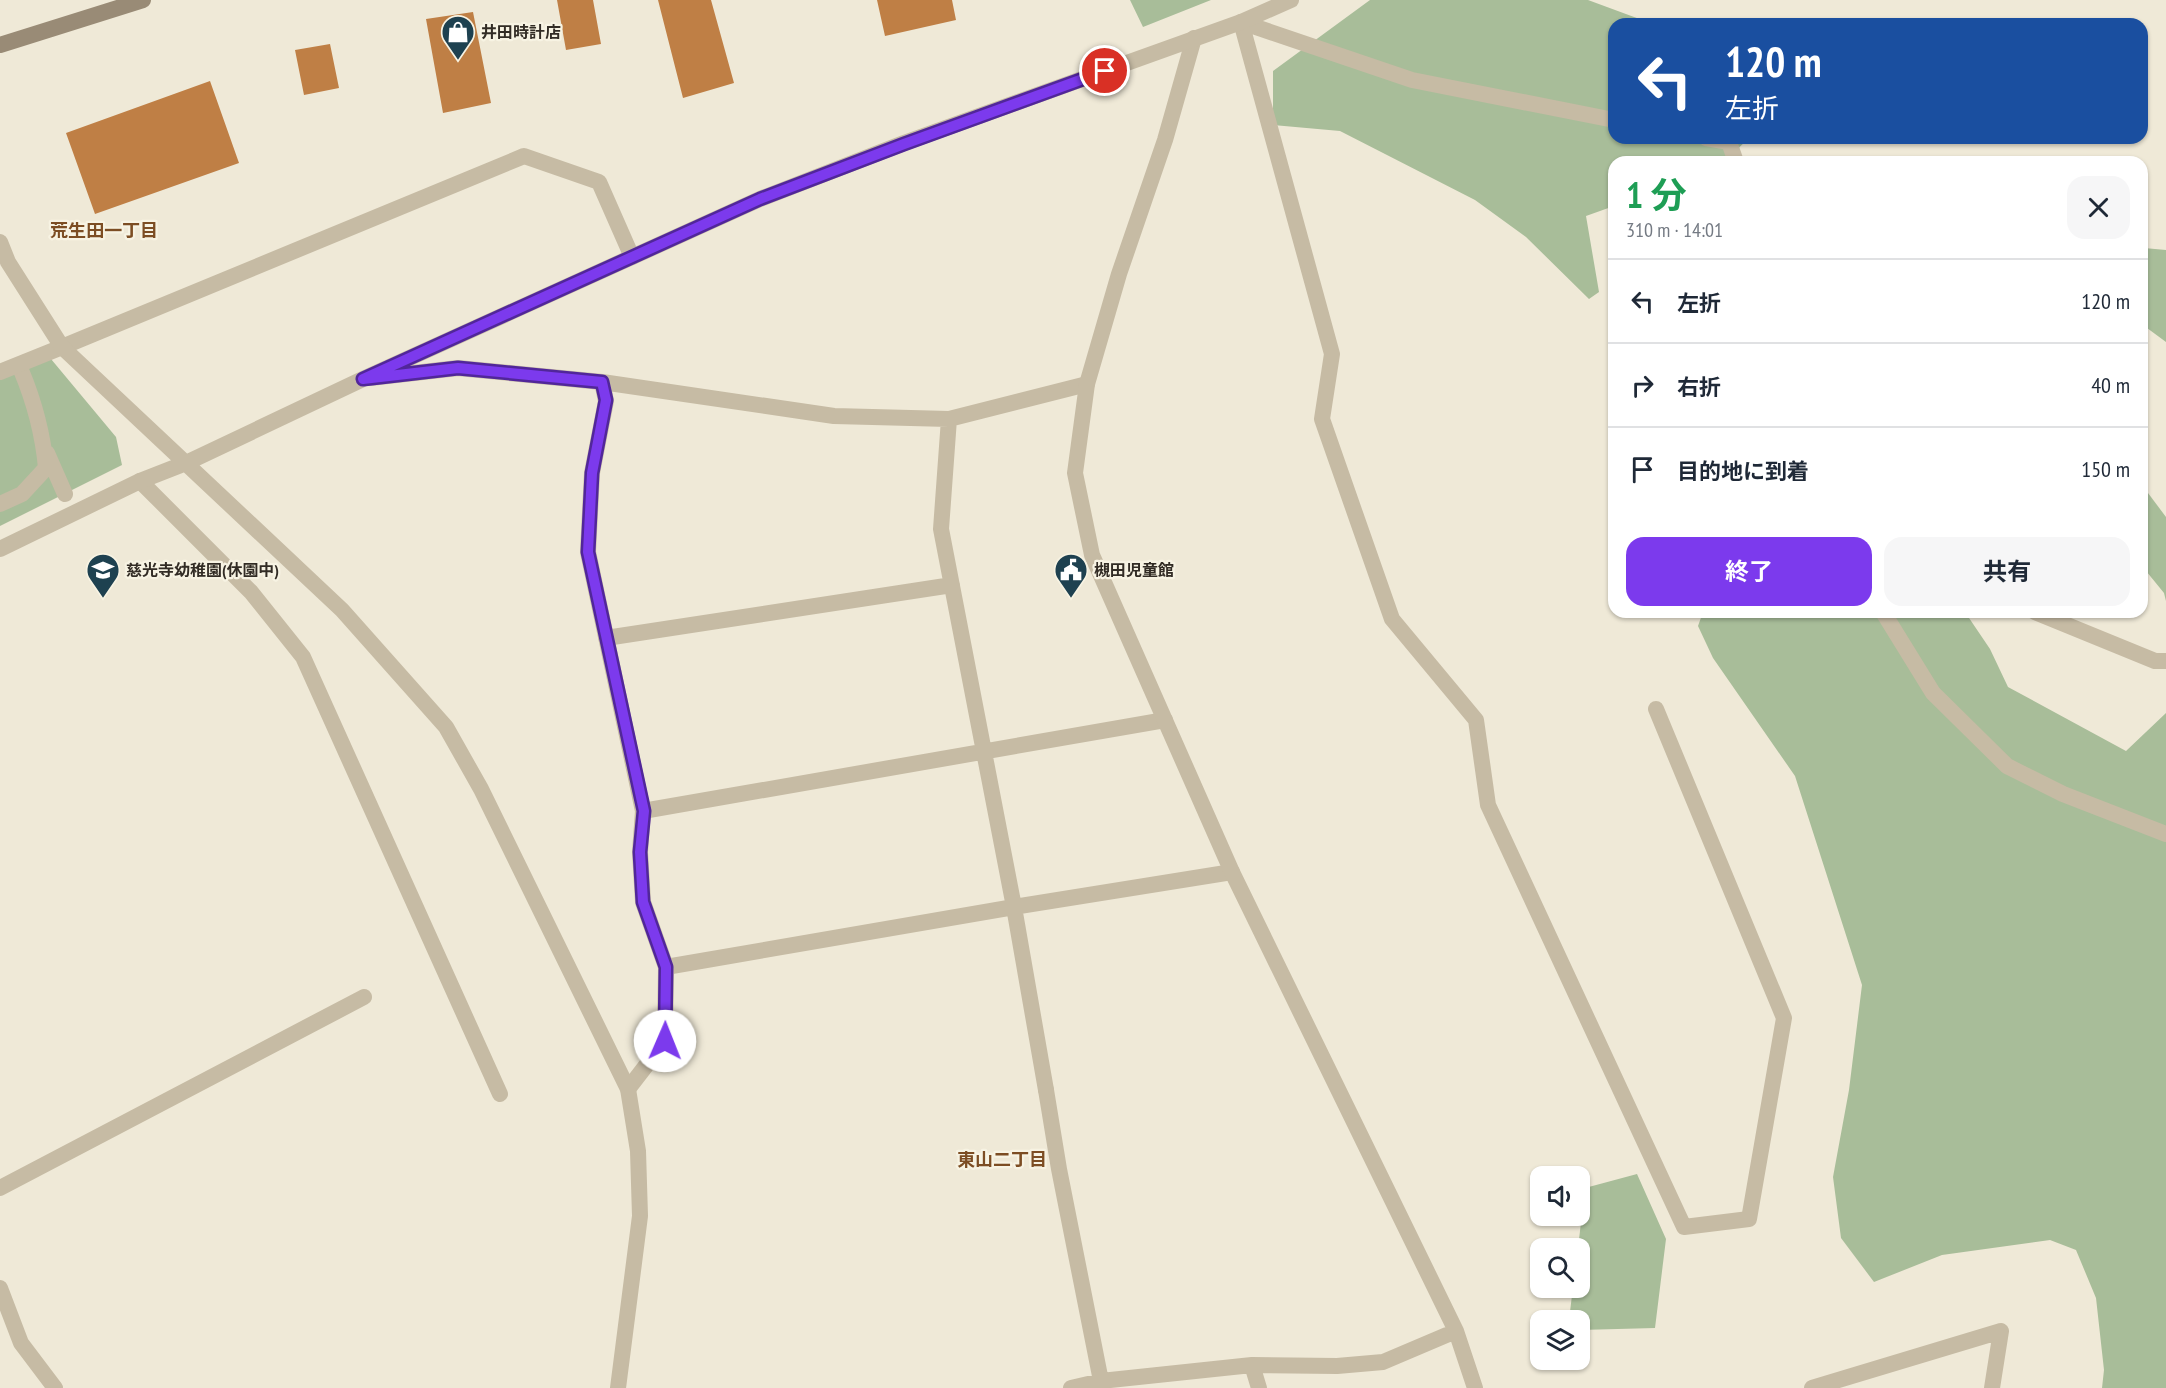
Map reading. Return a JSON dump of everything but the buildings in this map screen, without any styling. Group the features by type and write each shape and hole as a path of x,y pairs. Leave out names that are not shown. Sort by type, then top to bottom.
{"main road":[{"path":"0,45 143,0"}],"street":[{"path":"0,549 140,481 186,463 363,379 760,199 1240,22 1291,0"},
{"path":"1240,22 1412,80 1608,119"},
{"path":"1240,22 1332,354 1323,419 1392,619 1476,720 1488,805 1684,1227 1749,1219 1784,1018 1656,710"},
{"path":"1194,38 1165,140 1119,274 1087,384 1075,473 1092,555 1232,872 1456,1331 1474,1388"},
{"path":"0,372 524,156 599,182 632,257"},
{"path":"0,242 8,262 62,347 342,610 446,727 481,789 628,1089 638,1151 640,1216 618,1388"},
{"path":"363,379 458,368 602,382 834,416 949,419 1087,384"},
{"path":"21,370 29,389 44,446 65,494"},
{"path":"602,382 606,400 592,473 588,552 644,811 640,852 643,902 666,967 665,1041 628,1089"},
{"path":"949,419 941,529 1014,907 1059,1169 1101,1381"},
{"path":"0,504 22,494 46,468 44,446"},
{"path":"140,481 251,592 303,657 500,1094"},
{"path":"606,638 952,585"},
{"path":"1887,618 1933,693 2007,766 2063,794 2166,834"},
{"path":"2049,618 2155,662 2166,661"},
{"path":"644,811 1165,720"},
{"path":"666,967 1232,872"},
{"path":"0,1188 364,997"},
{"path":"0,1288 21,1343 55,1388"},
{"path":"1071,1388 1101,1381 1252,1365 1337,1366 1383,1362 1456,1331"},
{"path":"1812,1388 2001,1331 1992,1388"},
{"path":"1252,1365 1259,1388"}],"green space":[{"path":"1130,0 1211,0 1143,27"},
{"path":"1370,0 1588,0 1637,18 1608,18 1608,144 1743,144 1730,156 1608,156 1608,208 1586,216 1599,292 1589,299 1526,237 1475,200 1340,131 1273,125 1273,71"},
{"path":"2148,248 2166,250 2166,342 2148,329"},
{"path":"51,359 116,437 122,465 0,526 0,379"},
{"path":"2148,493 2166,517 2166,601 2164,593 2148,573"},
{"path":"1701,618 1969,618 1990,649 2008,687 2126,751 2166,713 2166,1388 2102,1388 2104,1370 2096,1298 2076,1250 2050,1240 1942,1255 1874,1282 1841,1238 1833,1177 1849,1090 1862,985 1795,776 1713,658 1698,626"},
{"path":"1637,1174 1666,1239 1655,1328 1590,1330 1590,1310 1570,1310 1572,1298 1590,1298 1590,1238 1579,1238 1581,1226 1590,1226 1590,1187"}],"place":[{"name":"井田時計店","path":"458,61"},
{"name":"慈光寺幼稚園(休園中)","path":"103,599"},
{"name":"槻田児童館","path":"1071,599"}],"district":[{"name":"荒生田一丁目","path":"104,231"},
{"name":"東山二丁目","path":"1002,1160"}],"route":[{"path":"665,1041 666,967 643,902 640,852 644,811 588,552 592,473 606,400 602,382 458,368 363,379 760,199 1105,71"}]}
